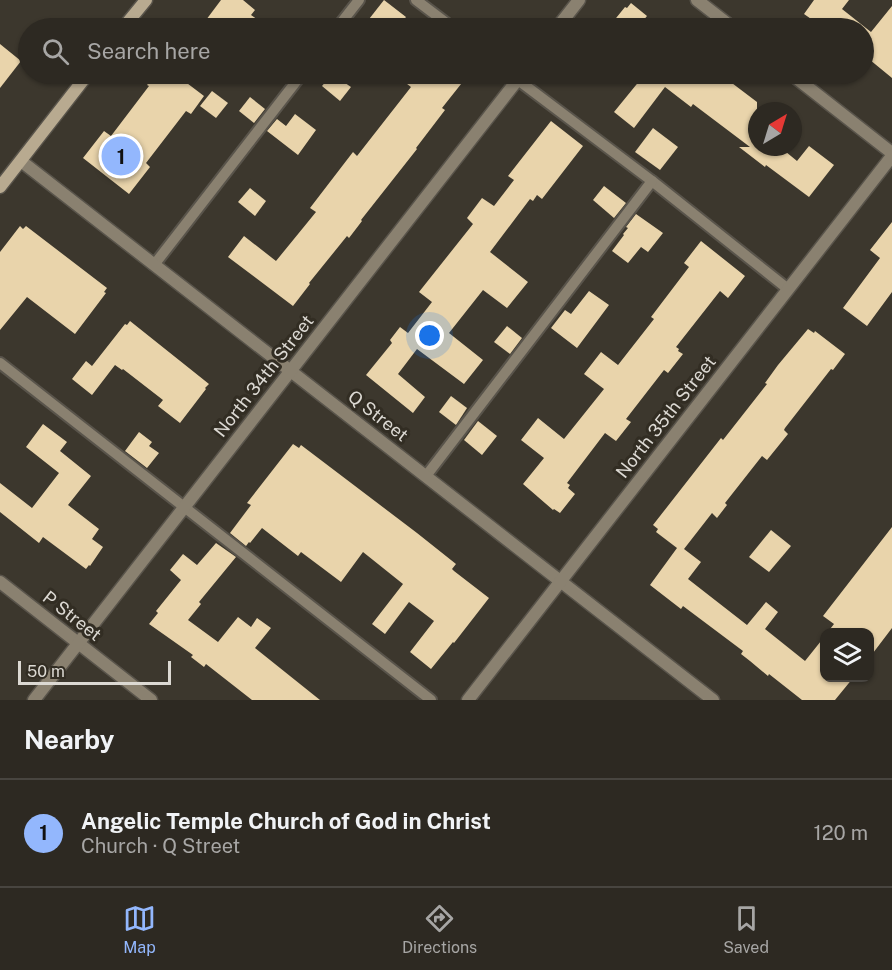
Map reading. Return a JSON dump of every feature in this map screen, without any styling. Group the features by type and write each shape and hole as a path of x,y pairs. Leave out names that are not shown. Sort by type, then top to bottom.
{"main road":[{"path":"131,18 146,0"},
{"path":"0,187 80,84"}],"street":[{"path":"565,18 579,0"},
{"path":"697,0 720,18"},
{"name":"North 34th Street","path":"34,700 510,84"},
{"path":"803,84 892,154"},
{"name":"North 35th Street","path":"468,700 892,154"},
{"name":"Q Street","path":"21,161 713,700"},
{"name":"P Street","path":"0,582 151,700"}],"lane":[{"path":"345,18 359,0"},
{"path":"416,0 440,18"},
{"path":"154,265 294,84"},
{"path":"528,84 788,289"},
{"path":"426,476 652,181"},
{"path":"0,363 431,700"}],"building":[{"path":"221,0 243,0 255,10 251,15 255,18 208,18"},
{"path":"384,0 406,17 405,18 370,18"},
{"path":"814,0 849,0 842,9 853,18 810,18 804,14"},
{"path":"631,3 647,16 645,18 616,18 625,7 627,8"},
{"path":"892,6 892,78 874,63 874,28"},
{"path":"0,44 18,59 18,65 0,88"},
{"path":"188,84 204,96 191,114 186,111 146,163 150,167 129,194 83,158 104,131 111,136 149,86 147,85"},
{"path":"324,84 347,84 351,87 340,101 322,86"},
{"path":"407,84 461,84 442,108 445,110 417,149 293,306 228,257 244,236 276,261 316,212 310,208 353,152 357,156 411,87"},
{"path":"637,84 733,84 757,102 748,102 748,145 693,104 691,107 665,87 634,128 614,112"},
{"path":"212,91 228,103 216,118 200,106"},
{"path":"250,97 265,109 254,123 239,111"},
{"path":"295,114 316,130 298,155 267,131 277,119 286,126"},
{"path":"551,121 583,146 542,199 537,195 533,201 530,199 490,252 528,282 507,308 483,290 449,333 483,360 464,384 417,349 398,374 425,397 413,413 366,375 392,343 390,340 400,327 408,333 432,302 419,292 473,224 467,218 482,198 494,206 514,180 508,176"},
{"path":"653,128 678,147 660,170 635,152"},
{"path":"809,146 834,165 809,197 766,165 765,167 751,156 791,156 797,161"},
{"path":"739,147 748,147 748,154"},
{"path":"604,186 626,203 614,218 593,200"},
{"path":"250,188 266,201 255,216 238,202"},
{"path":"636,214 663,233 648,252 641,247 628,263 612,251"},
{"path":"892,222 892,292 867,326 843,308 880,258 870,250"},
{"path":"20,226 23,229 26,226 107,288 104,292 106,293 75,334 27,297 0,330 0,252"},
{"path":"701,241 745,276 728,298 720,291 676,347 683,354 668,373 664,370 626,419 631,422 616,441 605,433 567,483 570,485 568,488 575,494 560,513 553,510 523,484 544,458 521,440 538,418 564,439 604,389 584,374 601,352 618,365 654,319 651,317 689,267 684,263"},
{"path":"589,291 609,305 577,348 551,328 565,310 571,314"},
{"path":"130,321 209,384 180,423 158,406 163,400 115,365 92,395 72,379 86,361 92,366 125,324 127,325"},
{"path":"507,326 522,338 510,354 494,342"},
{"path":"808,329 814,333 815,331 845,354 785,428 788,434 767,460 762,456 725,503 727,505 717,518 712,513 684,549 701,562 688,579 747,625 766,602 778,612 765,629 805,661 820,642 820,682 850,682 835,700 802,700 741,654 743,651 683,606 681,609 650,585 677,548 656,532 658,529 653,525 721,438 723,440 767,384 765,383"},
{"path":"451,396 467,408 456,425 439,412"},
{"path":"478,421 497,436 482,455 464,440"},
{"path":"43,424 67,442 60,451 91,476 68,505 99,529 92,539 103,547 86,569 43,537 39,543 0,512 0,483 32,508 59,473 26,447"},
{"path":"139,432 152,442 149,446 159,453 147,468 125,451"},
{"path":"293,444 299,448 301,445 417,533 456,564 452,569 454,571 489,598 431,669 410,652 434,621 409,602 385,634 372,624 403,584 363,552 341,582 301,552 298,556 262,528 246,546 230,533 251,505 247,503"},
{"path":"892,527 892,628 874,652 874,628 831,628 834,624 823,616"},
{"path":"771,530 791,546 769,572 749,557"},
{"path":"216,543 236,557 199,602 201,604 188,620 218,642 238,617 251,627 257,618 271,628 255,648 320,700 252,700 206,664 204,667 191,657 193,655 149,624 158,613 156,611 181,580 170,570 183,554 197,565"}],"place":[{"name":"Angelic Temple Church of God in Christ","path":"121,156"}]}
